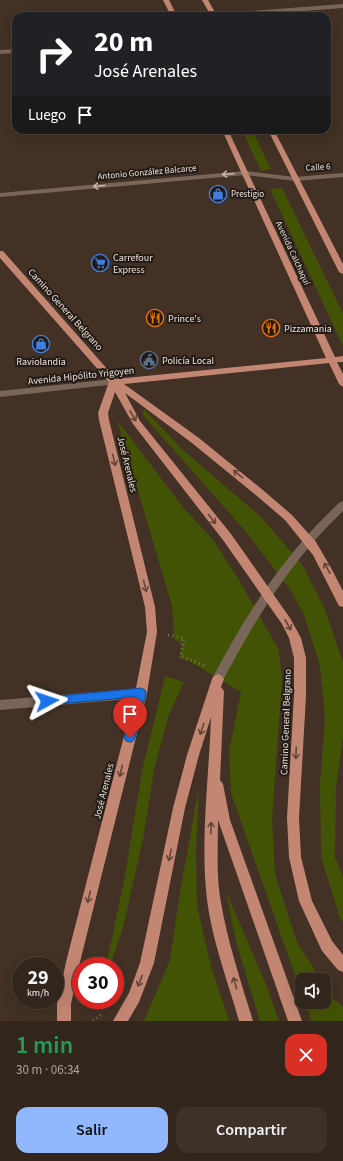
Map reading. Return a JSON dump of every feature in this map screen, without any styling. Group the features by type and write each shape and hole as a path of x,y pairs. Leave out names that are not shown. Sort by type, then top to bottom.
{"main road":[{"path":"166,0 172,12"},
{"path":"205,0 211,12"},
{"name":"Avenida Calchaquí","path":"227,134 343,384"},
{"path":"273,134 343,272"},
{"name":"Camino General Belgrano","path":"0,253 114,382 136,422 227,537 286,621 295,638 300,658 293,818 295,857 306,901 327,946 343,965"},
{"name":"Avenida Hipólito Yrigoyen","path":"114,382 343,359"},
{"name":"Camino General Belgrano","path":"114,382 153,407 215,455 274,504 299,529 320,556 343,603"},
{"name":"José Arenales","path":"64,1021 64,1004 73,962 141,693 152,632 150,607 104,420 103,413 114,382"},
{"path":"218,679 216,754 211,827 211,872 214,902 224,946 246,1021"},
{"path":"120,1021 134,997 147,963 179,808 193,755 218,679"},
{"path":"216,754 218,792 224,820 295,1021"}],"street":[{"path":"265,12 343,6"},
{"path":"0,52 12,51"},
{"name":"Antonio González Balcarce","path":"0,195 245,173 295,179"},
{"name":"Calle 6","path":"295,179 343,175"},
{"name":"Avenida Hipólito Yrigoyen","path":"0,394 114,382"},
{"path":"218,679 261,602 284,568 310,537 343,505"},
{"path":"0,705 141,693"}],"path":[{"path":"184,638 181,656 202,665"}],"green space":[{"path":"244,134 254,134 271,169 261,171"},
{"path":"282,188 343,313 343,346 270,189"},
{"path":"144,409 182,449 262,518 303,566 324,607 343,662 343,736 336,787 335,858 343,877 343,922 340,918 321,857 320,784 325,719 320,666 304,615 291,591 247,533 143,415"},
{"path":"117,420 182,506 214,541 239,580 279,650 282,680 272,819 275,874 297,942 317,973 295,973 295,975 231,793 229,751 241,692 191,662 179,658 182,644 174,639 172,606"},
{"path":"165,676 184,682 169,715 155,765 143,839 123,928 113,957 108,957 124,881 142,771"},
{"path":"199,787 196,849 197,906 211,966 229,1021 144,1021 170,960 179,898"},
{"path":"226,891 267,987 279,1021 260,1021 236,941"},
{"path":"331,997 343,1007 343,1021 311,1021 307,1009 331,1009"}],"place":[{"name":"Prestigio","path":"218,194"},
{"name":"Carrefour Express","path":"100,263"},
{"name":"Prince's","path":"155,318"},
{"name":"Pizzamania","path":"271,328"},
{"name":"Raviolandia","path":"41,344"},
{"name":"Policía Local","path":"149,360"}],"route":[{"path":"47,701 141,693 130,738"}]}
